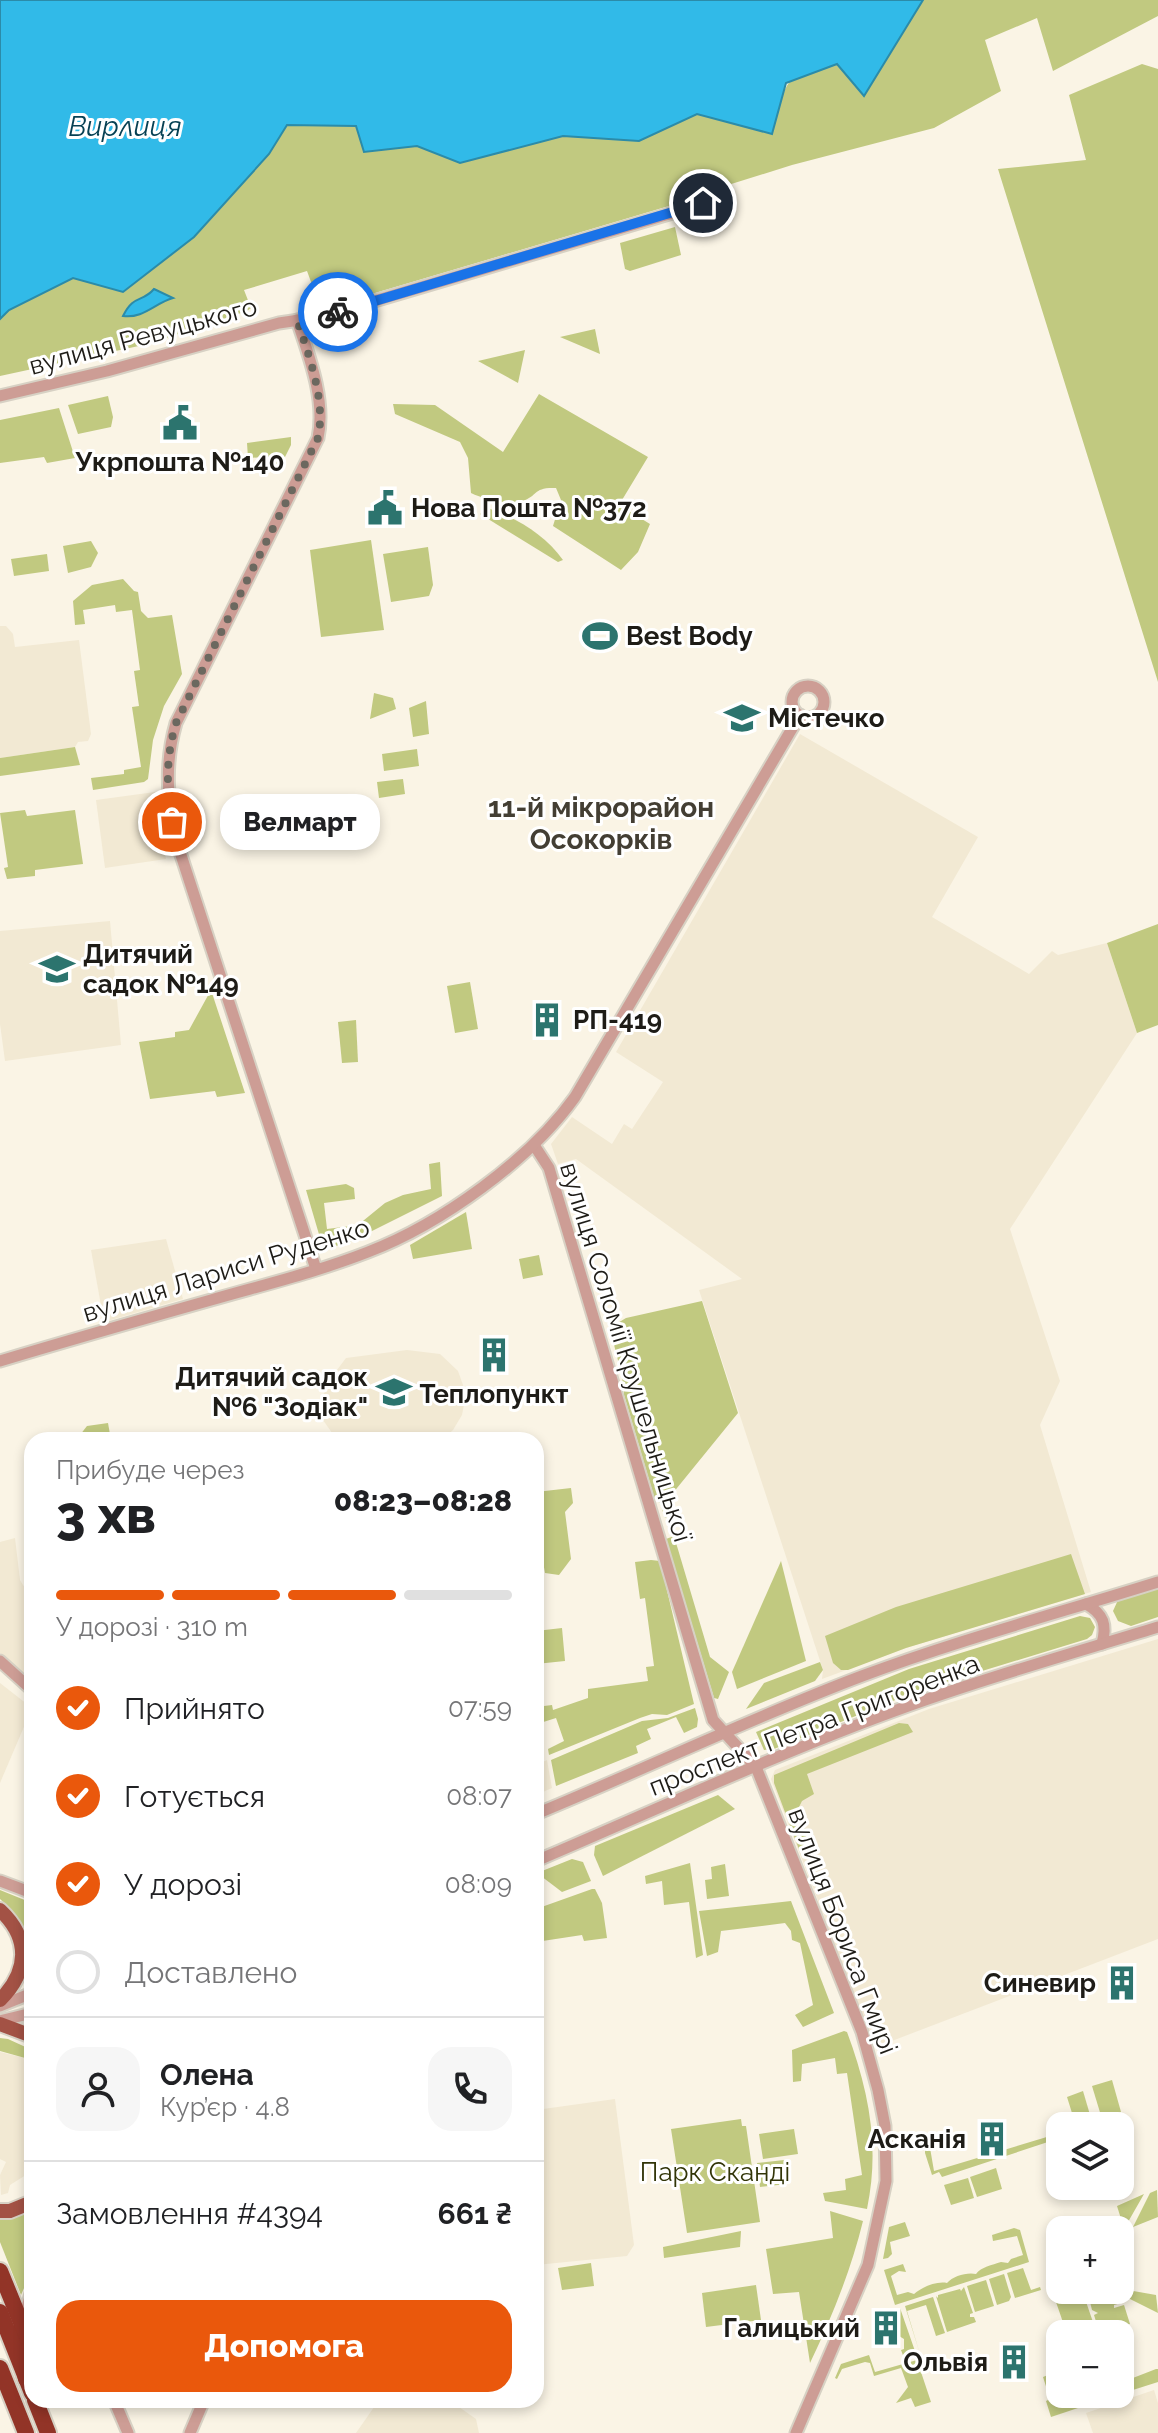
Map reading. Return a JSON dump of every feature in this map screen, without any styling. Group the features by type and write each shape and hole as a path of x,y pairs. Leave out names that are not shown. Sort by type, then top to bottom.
{"highway":[{"path":"0,2271 22,2325 24,2362"},
{"path":"0,2312 24,2373"},
{"path":"0,2368 26,2433"},
{"path":"38,2408 48,2433"}],"main road":[{"path":"0,1910 18,1933 22,1964 18,1977 0,2003"},
{"path":"0,2022 24,2032"},
{"path":"0,2211 24,2205"}],"street":[{"name":"вулиця Ревуцького","path":"0,396 297,320 320,317 713,201"},
{"path":"297,320 319,402 321,425 318,438 176,723 170,744 167,782 180,852 316,1269"},
{"name":"вулиця Соломії Крушельницької","path":"756,1767 713,1720 549,1168 534,1145 563,1115 599,1059 800,715"},
{"name":"вулиця Лариси Руденко","path":"0,1361 358,1256 404,1236 463,1200 534,1145"},
{"path":"522,1156 536,1158 549,1168"},
{"name":"проспект Петра Григоренка","path":"544,1811 815,1694 903,1661 1158,1582"},
{"path":"1086,1604 1103,1618 1105,1633 1102,1644"},
{"name":"проспект Петра Григоренка","path":"544,1858 756,1767 925,1700 1158,1627"},
{"path":"0,1661 24,1683"},
{"name":"вулиця Бориса Гмирі","path":"756,1767 862,2032 878,2090 887,2143 886,2181 868,2265 796,2433"},
{"path":"0,1881 24,1890"},
{"path":"0,2003 24,1996"},
{"path":"0,2022 24,2015"},
{"path":"22,2325 24,2318"},
{"path":"117,2408 128,2433"},
{"path":"190,2432 200,2408"}],"shaded area":[{"path":"0,626 6,626 13,634 15,647 79,640 91,734 88,741 78,742 75,747 0,758"},
{"path":"800,734 978,837 932,917 1029,974 1052,951 1058,955 1107,943 1137,1033 1010,1229 1060,1381 1040,1425 1091,1592 906,1648 822,1679 823,1670 699,1290 742,1279 576,1159 558,1164 551,1144 572,1117 612,1144 624,1124 632,1129 663,1082 616,1052"},
{"path":"155,792 166,859 105,868 96,800"},
{"name":"Дитячий садок №149","path":"110,921 121,1045 5,1061 0,1024 0,931"},
{"path":"166,1239 183,1299 104,1322 91,1250"},
{"name":"Дитячий садок №6 \"Зодіак\"","path":"407,1350 440,1354 458,1371 465,1399 462,1415 451,1432 331,1432 323,1420 320,1401 346,1358"},
{"path":"15,1538 20,1580 24,1587 24,1676 0,1653 0,1542"},
{"path":"1158,1639 1158,1939 884,2044 870,2035 771,1779 775,1770 929,1709"},
{"path":"0,1683 24,1702 24,1727 0,1783"},
{"path":"547,1760 552,1788 544,1792 544,1761"},
{"path":"0,2052 24,2058 24,2176 10,2185 8,2193 1,2195 0,2175 6,2162 0,2159"},
{"path":"615,2099 634,2245 627,2256 544,2264 544,2109"},
{"path":"1154,2390 1158,2403 1158,2433 1093,2433 1086,2413 1101,2408 1134,2408 1134,2397"},
{"path":"373,2408 460,2408 476,2419 479,2433 356,2433"}],"green space":[{"path":"905,0 1158,0 1158,16 1053,71 1037,18 985,40 1001,91 934,128 792,165 712,190 705,178 685,184 678,190 679,203 321,309 307,271 244,290 251,308 247,311 148,344 0,376 0,319 9,310 73,278 272,148 287,124 313,125 333,118 356,126 380,150 417,146 433,152 563,136 666,128 697,114 727,122 781,100 790,82 802,72 837,64 848,76"},
{"path":"1142,64 1158,69 1158,682 998,169 1086,160 1069,95"},
{"path":"675,227 681,255 630,271 625,269 620,243"},
{"path":"595,329 600,354 560,337"},
{"path":"525,350 518,383 478,361"},
{"path":"539,394 648,457 619,505 650,524 638,552 621,570 553,526 561,500 556,488 539,490 527,499 510,503 471,493 468,458 460,442 395,414 393,404 435,405 503,452"},
{"path":"108,396 113,417 111,427 78,434 68,405"},
{"path":"59,408 75,458 47,463 44,457 0,463 0,420"},
{"path":"291,437 291,445 280,467 264,457 248,458 247,443"},
{"path":"488,508 530,528 563,560 558,562 480,514"},
{"path":"371,540 384,630 321,637 310,550"},
{"path":"91,541 98,553 91,567 68,573 63,546"},
{"path":"428,547 433,585 429,596 391,602 383,554"},
{"path":"47,554 49,571 14,576 11,559"},
{"path":"123,579 138,592 141,611 148,618 172,615 182,674 164,706 153,740 148,779 93,790 91,778 124,774 124,770 141,767 132,707 139,706 134,671 140,670 132,610 116,612 115,605 83,610 85,624 75,625 73,601 92,585"},
{"path":"374,693 393,698 396,709 370,719"},
{"path":"426,701 429,734 413,737 409,708"},
{"path":"75,747 80,765 0,776 0,758"},
{"path":"417,749 419,766 384,771 382,754"},
{"path":"403,779 405,794 379,798 377,782"},
{"path":"25,810 27,816 75,810 83,864 35,870 35,876 7,879 0,813"},
{"path":"1158,924 1158,1025 1137,1033 1107,943"},
{"path":"470,982 478,1029 455,1033 447,986"},
{"path":"211,990 245,1093 217,1097 215,1091 150,1099 139,1042 175,1037 175,1032 189,1030"},
{"path":"356,1020 358,1062 342,1063 338,1022"},
{"path":"440,1162 442,1196 346,1244 323,1248 306,1190 346,1184 354,1188 355,1199 324,1203 327,1229 358,1225 385,1203 403,1195 431,1189 429,1164"},
{"path":"466,1212 472,1249 413,1259 410,1245"},
{"path":"539,1255 543,1275 523,1279 519,1259"},
{"path":"702,1301 738,1413 664,1504 668,1517 665,1518 660,1503 655,1500 624,1395 611,1333 616,1324 626,1318"},
{"path":"108,1423 110,1432 82,1432 87,1426"},
{"path":"571,1488 573,1503 565,1512 571,1559 559,1575 545,1573 544,1491"},
{"path":"674,1536 710,1657 729,1672 718,1699 714,1698 666,1539"},
{"path":"1071,1554 1085,1594 906,1648 848,1670 841,1670 833,1663 825,1636 896,1607"},
{"path":"660,1561 694,1704 667,1715 652,1714 640,1718 549,1755 548,1749 564,1741 556,1718 544,1722 544,1706 552,1705 553,1710 588,1698 588,1689 648,1681 646,1667 654,1666 645,1598 640,1599 635,1562"},
{"path":"781,1561 806,1661 737,1689 732,1672"},
{"path":"1158,1588 1158,1617 1131,1626 1118,1621 1113,1611 1118,1600"},
{"path":"1080,1616 1090,1618 1095,1627 1087,1639 920,1690 774,1749 764,1750 756,1732 909,1669"},
{"path":"562,1628 565,1661 544,1663 544,1630"},
{"path":"820,1662 823,1670 815,1681 746,1709 764,1683"},
{"path":"695,1708 697,1727 684,1733 676,1717 647,1729 651,1739 636,1746 638,1753 556,1786 551,1760 642,1721 668,1718"},
{"path":"899,1723 908,1724 913,1732 807,1774 814,1794 802,1801 799,1807 811,1848 800,1852 774,1783 774,1775"},
{"path":"718,1795 735,1809 603,1876 594,1855 595,1846"},
{"path":"572,1859 583,1862 591,1881 562,1892 544,1878 544,1870"},
{"path":"690,1863 703,1955 696,1958 689,1902 664,1905 662,1881 646,1884 645,1876"},
{"path":"725,1864 729,1896 707,1899 705,1880 712,1879 711,1867"},
{"path":"595,1889 602,1903 607,1938 584,1941 582,1935 544,1941 544,1906"},
{"path":"0,1890 24,1900 24,1932 15,1916 0,1899"},
{"path":"791,1901 834,2013 803,2027 795,2015 813,2005 800,1943 792,1940 791,1931 785,1923 721,1931 718,1952 707,1956 699,1911"},
{"path":"847,2032 861,2076 870,2119 872,2163 867,2209 825,2201 823,2193 846,2190 845,2179 862,2175 847,2073 837,2074 835,2058 802,2064 801,2081 793,2082 792,2050"},
{"path":"0,2038 8,2039 24,2046 24,2058 0,2051"},
{"path":"1112,2080 1121,2112 1100,2112 1092,2086"},
{"path":"1083,2091 1089,2112 1072,2112 1067,2097"},
{"name":"Парк Сканді","path":"741,2119 742,2126 746,2126 760,2222 687,2233 671,2129"},
{"path":"794,2129 798,2154 763,2159 759,2134"},
{"path":"1046,2137 1046,2143 942,2177 939,2172 932,2175 925,2143 929,2142 934,2171"},
{"path":"784,2160 787,2184 760,2187 757,2163"},
{"path":"996,2168 1002,2189 977,2197 970,2177"},
{"path":"968,2178 974,2198 951,2205 944,2185"},
{"path":"1157,2190 1158,2217 1134,2227 1134,2225 1150,2193"},
{"path":"1144,2194 1131,2216 1120,2216 1117,2206"},
{"path":"830,2211 863,2221 840,2293 810,2363 799,2292 773,2294 766,2249 833,2238"},
{"path":"24,2214 24,2288 21,2295 0,2242 0,2220"},
{"path":"905,2222 910,2236 890,2242 892,2254 883,2259 889,2227"},
{"path":"1014,2228 1020,2230 1029,2262 895,2305 884,2270 903,2264 906,2272 899,2271 891,2276 897,2295 914,2294 929,2285 947,2283 960,2275 976,2274 987,2266 1008,2263 1023,2255 1017,2236 993,2241 992,2235"},
{"path":"741,2231 740,2247 664,2258 663,2247"},
{"path":"591,2263 594,2286 562,2290 558,2268"},
{"path":"1023,2268 1031,2290 1040,2287 1041,2290 1015,2298 1007,2273"},
{"path":"1004,2274 1011,2297 1009,2301 997,2305 989,2279"},
{"path":"986,2280 994,2306 975,2312 967,2286"},
{"path":"756,2285 761,2320 706,2327 702,2293"},
{"path":"964,2287 973,2313 970,2317 974,2317 976,2322 947,2332 936,2296 961,2291"},
{"path":"1134,2291 1156,2295 1158,2313 1134,2301"},
{"path":"933,2297 945,2333 936,2336 926,2305 907,2311 920,2354 905,2306"},
{"path":"1057,2304 1087,2304 1092,2320 1062,2320"},
{"path":"1090,2304 1118,2304 1114,2308 1124,2305 1129,2320 1096,2320 1094,2315 1098,2313 1092,2310"},
{"path":"900,2308 916,2354 904,2358 901,2350 904,2349 904,2339 899,2336 893,2316 894,2310"},
{"path":"869,2355 875,2372 917,2360 931,2402 915,2407 911,2398 896,2403 908,2387 901,2368 874,2376 870,2363 865,2362 842,2369 835,2378 841,2364"},
{"path":"1158,2369 1158,2382 1134,2390 1134,2378"},
{"path":"1048,2408 1078,2408 1051,2417"}],"water":[{"name":"Вирлиця","path":"0,0 923,0 864,96 837,64 786,83 772,134 697,114 639,141 563,136 460,163 417,146 364,152 356,126 287,125 269,154 194,237 123,292 73,278 9,310 0,319"},
{"path":"154,289 173,298 143,313 123,316 134,301"}],"way so far":[{"path":"172,822 167,774 176,723 318,438 321,425 319,402 297,320 338,312"}],"place":[{"name":"Укрпошта №140","path":"180,423"},
{"name":"Нова Пошта №372","path":"385,508"},
{"name":"Best Body","path":"600,636"},
{"name":"Містечко","path":"742,718"},
{"name":"Велмарт","path":"172,822"},
{"name":"Дитячий садок №149","path":"57,969"},
{"name":"РП-419","path":"547,1020"},
{"name":"Теплопункт","path":"494,1355"},
{"name":"Дитячий садок №6 \"Зодіак\"","path":"394,1392"},
{"name":"Синевир","path":"1122,1983"},
{"name":"Асканія","path":"992,2139"},
{"name":"Галицький","path":"886,2328"},
{"name":"Ольвія","path":"1014,2362"}],"district":[{"name":"11-й мікрорайон Осокорків","path":"601,823"}],"route":[{"path":"338,312 703,203"}]}
